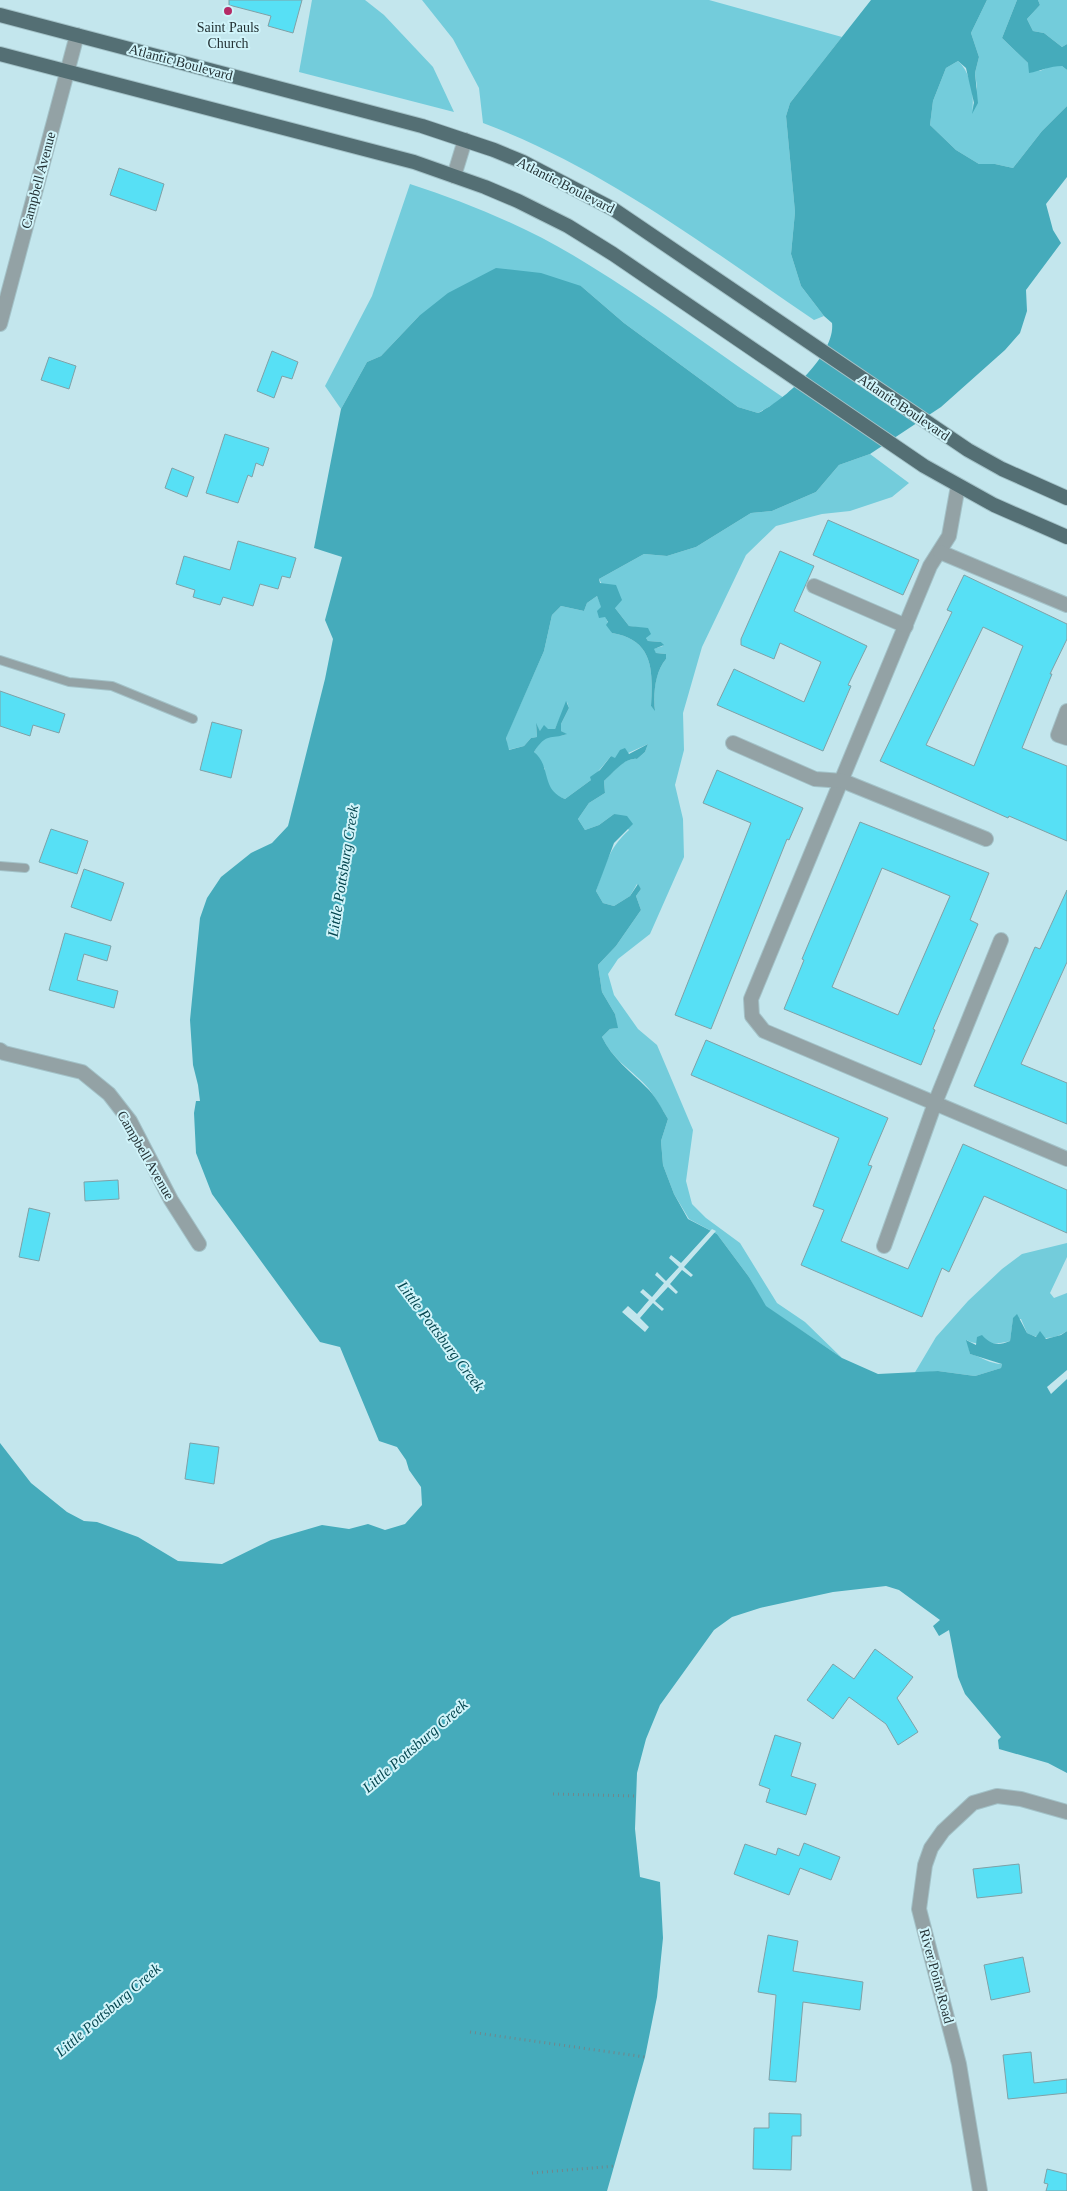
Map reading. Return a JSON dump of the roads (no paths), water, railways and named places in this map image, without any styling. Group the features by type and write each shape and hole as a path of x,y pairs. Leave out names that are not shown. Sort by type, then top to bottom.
{"main road":[{"name":"Atlantic Boulevard","path":"0,15 381,115 465,140 523,162 613,209 945,435 1002,469 1067,498"},
{"path":"0,54 371,150 454,176 518,201 568,226 613,254 924,466 994,505 1067,536"}],"street":[{"name":"Campbell Avenue","path":"0,324 77,35"},
{"path":"454,176 465,140"},
{"path":"958,486 949,536 930,566 843,781 751,999 752,1016 764,1031 1067,1159"},
{"path":"940,552 1067,604"},
{"path":"814,586 906,626"},
{"path":"1067,711 1058,734 1067,738"},
{"path":"733,743 815,780 843,781 986,839"},
{"path":"884,1246 936,1103 1001,940"},
{"name":"Campbell Avenue","path":"0,1050 4,1054 82,1072 109,1094 130,1121 171,1200 199,1244"},
{"name":"River Point Road","path":"980,2191 960,2064 919,1909 921,1883 931,1848 957,1816 973,1803 997,1796 1021,1799 1067,1812"}],"lane":[{"path":"0,660 69,682 112,686 193,719"},
{"path":"0,866 25,868"}],"water":[{"name":"Little Pottsburg Creek","path":"871,0 987,0 971,33 979,57 975,73 978,103 972,114 974,103 966,68 958,61 946,68 933,101 930,125 956,150 979,164 995,164 1013,168 1042,131 1067,106 1067,177 1046,204 1053,230 1061,243 1026,290 1027,311 1020,333 1005,350 941,407 870,454 839,465 816,492 772,511 751,513 696,547 667,556 644,554 599,579 600,583 616,585 622,600 615,608 629,626 648,628 651,634 646,638 648,641 661,642 664,645 654,649 656,653 666,654 666,659 659,670 656,684 655,711 651,706 652,681 648,659 636,642 612,633 606,625 608,622 605,617 599,618 597,611 601,607 597,596 587,603 584,611 561,606 552,615 544,651 506,738 509,750 524,746 531,738 537,737 536,723 540,731 544,725 548,729 555,729 566,701 569,708 561,724 561,731 567,734 546,739 534,752 543,764 552,790 565,799 591,780 590,777 600,770 611,756 615,758 620,750 625,748 629,754 648,744 645,752 637,759 628,760 604,781 605,793 589,803 578,819 585,830 599,825 614,814 627,816 633,824 614,843 596,891 603,903 614,906 630,896 638,884 641,889 636,896 641,910 616,946 598,965 602,992 615,1014 618,1028 610,1029 602,1037 616,1058 649,1090 668,1119 661,1141 663,1165 674,1194 688,1219 717,1234 749,1277 766,1306 842,1358 878,1374 938,1371 975,1376 1001,1368 1002,1364 970,1354 966,1340 976,1345 977,1337 982,1335 988,1341 995,1344 1010,1341 1013,1318 1017,1314 1027,1333 1036,1337 1040,1331 1046,1339 1061,1335 1067,1331 1067,1773 1048,1763 999,1749 998,1740 1001,1737 965,1694 958,1677 949,1630 939,1636 933,1626 940,1620 899,1590 886,1586 833,1592 760,1608 732,1617 714,1630 660,1705 646,1739 637,1773 635,1829 640,1877 660,1882 663,1938 657,1997 645,2057 607,2191 0,2191 0,1443 31,1483 67,1512 84,1521 97,1522 138,1537 178,1561 222,1564 271,1540 322,1525 349,1529 368,1524 385,1530 405,1524 422,1505 421,1487 409,1470 406,1460 397,1447 379,1441 340,1347 320,1342 212,1194 196,1153 194,1113 196,1101 200,1101 193,1065 190,1020 200,918 207,898 221,877 251,853 272,843 288,826 325,679 333,639 325,620 342,557 314,548 341,409 367,362 381,356 419,316 448,293 496,268 541,273 581,286 624,323 738,407 758,413 781,398 817,362 826,348 831,335 832,323 824,316 801,286 791,254 795,212 786,116 790,103"},
{"path":"1017,0 1038,0 1040,5 1027,19 1033,31 1044,33 1062,47 1067,44 1067,70 1062,66 1058,66 1029,73 1028,63 1002,38"}],"place":[{"name":"Saint Pauls Church","path":"228,11"}]}
